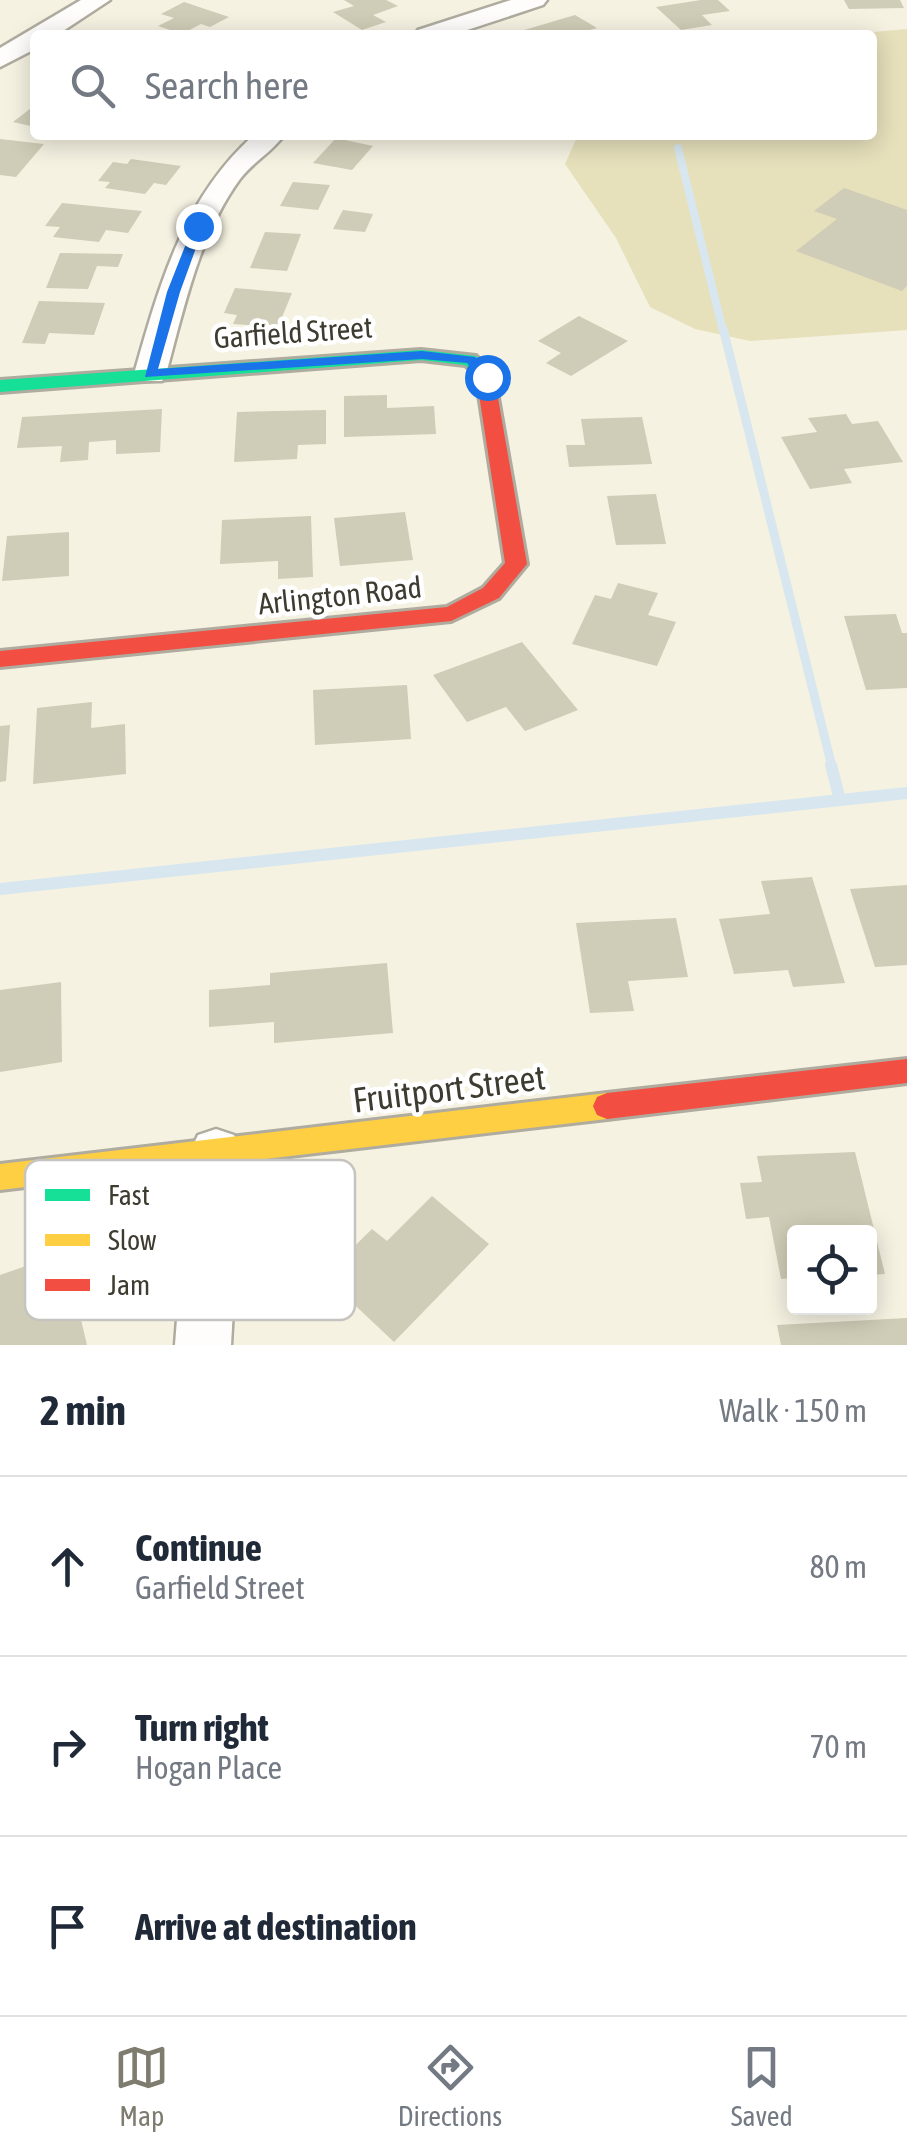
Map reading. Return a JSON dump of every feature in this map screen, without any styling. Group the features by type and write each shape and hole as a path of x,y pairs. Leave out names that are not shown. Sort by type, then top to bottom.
{"street":[{"path":"46,30 94,0"},
{"path":"442,30 535,0"},
{"path":"0,59 30,40"},
{"path":"150,374 173,292 198,226 228,176 265,140"},
{"name":"Garfield Street","path":"0,386 422,355 470,360"},
{"name":"Arlington Road","path":"0,659 408,622 451,614 491,593 516,564 487,377 470,360"},
{"name":"Fruitport Street","path":"147,1160 907,1071"},
{"path":"215,1160 216,1152"},
{"name":"Fruitport Street","path":"0,1177 25,1174"},
{"path":"203,1345 205,1320"}],"shaded area":[{"path":"907,29 907,330 750,341 695,329 650,307 616,238 565,164 576,140 877,140 877,32"}],"building":[{"path":"344,0 386,0 398,6 373,15 386,22 362,30 333,12 354,6"},
{"path":"718,0 730,11 702,15 712,25 681,30 656,7"},
{"path":"844,0 900,0 904,8 849,9"},
{"path":"184,2 229,17 210,27 201,24 190,30 170,30 158,26 174,18 161,14"},
{"path":"575,15 597,28 590,30 524,30"},
{"path":"30,109 30,126 13,122"},
{"path":"0,139 44,144 16,177 0,175"},
{"path":"334,140 373,146 352,170 313,163"},
{"path":"131,159 181,166 166,185 154,183 145,194 105,188 110,182 98,181 113,162 127,164"},
{"path":"293,182 330,185 318,210 280,206"},
{"path":"844,188 907,210 907,286 902,291 796,251 837,219 814,211"},
{"path":"62,203 142,211 128,233 106,230 99,242 53,237 60,227 45,226"},
{"path":"343,210 373,214 365,232 333,229"},
{"path":"265,232 301,234 287,271 250,268"},
{"path":"60,253 123,254 118,267 97,266 88,289 46,288"},
{"path":"235,288 292,293 278,327 233,324 237,315 224,313"},
{"path":"39,301 105,303 94,335 49,333 45,344 22,343"},
{"path":"579,316 628,341 571,376 546,363 561,353 538,341"},
{"path":"387,395 387,408 434,406 436,434 344,437 344,396"},
{"path":"162,409 160,452 116,454 116,440 89,442 88,460 60,462 62,446 17,448 22,417"},
{"path":"326,410 326,444 298,445 297,459 234,462 237,412"},
{"path":"846,414 852,424 878,421 903,462 844,469 852,483 810,489 781,437 817,432 808,418"},
{"path":"642,417 652,464 569,467 566,445 585,445 581,419"},
{"path":"656,494 666,544 616,545 607,496"},
{"path":"405,512 413,560 340,566 334,518"},
{"path":"311,516 313,577 278,579 278,561 220,564 222,520"},
{"path":"69,532 69,576 2,581 7,536"},
{"path":"618,583 658,593 648,615 676,622 657,666 572,644 595,595 611,599"},
{"path":"896,614 902,633 907,633 907,688 866,690 844,616"},
{"path":"522,642 578,710 525,731 506,707 467,722 433,675"},
{"path":"407,685 411,739 315,745 313,690"},
{"path":"92,702 91,728 125,724 126,774 33,784 37,708"},
{"path":"10,725 6,781 0,782 0,726"},
{"path":"812,877 845,983 793,987 788,970 734,974 719,919 770,914 761,881"},
{"path":"907,885 907,965 875,967 850,889"},
{"path":"676,918 688,977 628,981 634,1011 590,1013 576,923"},
{"path":"387,963 393,1033 274,1043 274,1022 209,1027 209,990 270,985 270,973"},
{"path":"61,982 62,1062 0,1072 0,990"},
{"path":"855,1152 873,1225 787,1225 787,1279 781,1279 769,1217 746,1219 740,1183 762,1182 757,1156"},
{"path":"432,1196 489,1244 394,1342 355,1305 355,1246 372,1229 387,1241"},
{"path":"877,1241 885,1274 877,1275"},
{"path":"25,1266 25,1320 81,1320 87,1345 0,1345 0,1275"},
{"path":"907,1318 907,1345 781,1345 777,1325"}],"waterway":[{"path":"678,148 723,331"},
{"path":"723,328 832,767"},
{"path":"831,765 840,800"},
{"path":"0,889 907,793"}],"traffic: fast":[{"path":"0,386 421,355 470,360 485,375"}],"traffic: slow":[{"path":"145,1160 607,1106"},
{"path":"0,1177 25,1174"}],"traffic: jam":[{"path":"0,659 451,614 491,593 516,564 485,375"},
{"path":"607,1106 907,1071"}],"route":[{"path":"198,226 173,292 150,374 422,355 470,360 487,377"}]}
